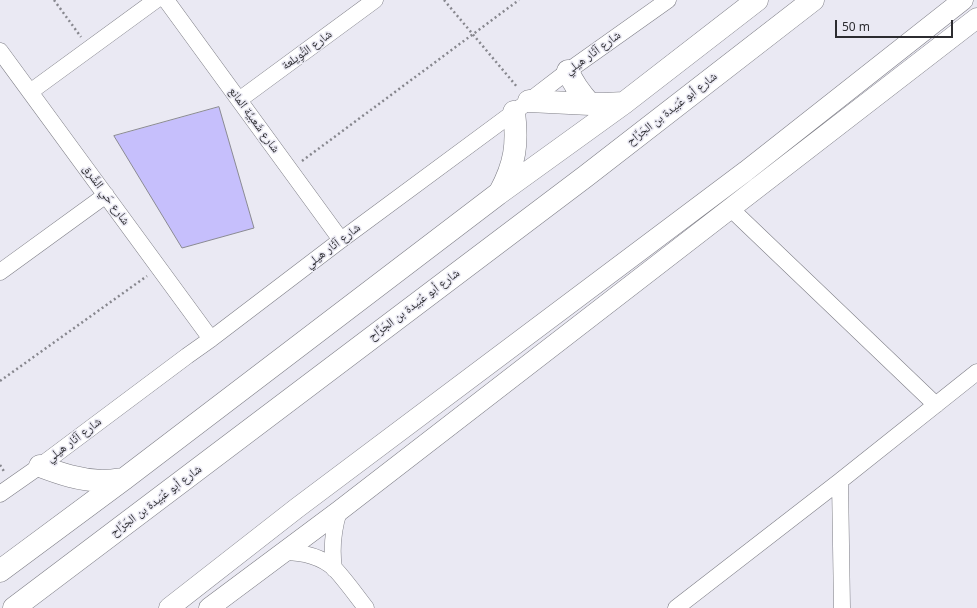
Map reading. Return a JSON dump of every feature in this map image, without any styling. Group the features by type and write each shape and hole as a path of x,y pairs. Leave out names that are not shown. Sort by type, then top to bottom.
{"main road":[{"path":"0,571 124,479 498,194 624,103 757,0"},
{"name":"شارع أبو عُبَيدة بن الجَرَّاح","path":"14,608 586,176 813,0"},
{"path":"568,71 572,82 590,104"},
{"path":"498,194 507,179 514,158 516,129 522,107 624,103"},
{"path":"40,466 60,474 81,479 103,481 124,479"}],"street":[{"path":"30,92 156,0"},
{"name":"شارع شَعبيَّة المانع","path":"166,0 341,240"},
{"name":"شارع التُّوِيلعة","path":"239,100 375,0"},
{"name":"شارع آثَار هيلي","path":"0,494 211,339 568,71 668,0"},
{"path":"168,608 297,508 746,171 963,0"},
{"path":"209,608 339,510 977,18"},
{"name":"شارع حَي الشَّرق","path":"0,51 211,339"},
{"path":"0,272 106,195"},
{"path":"730,208 936,405"},
{"path":"676,608 840,481 977,372"},
{"path":"840,481 842,608"},
{"path":"334,569 332,558 332,538 339,510"},
{"path":"283,552 301,553 323,561 334,569 366,608"}],"path":[{"path":"54,0 89,49"},
{"path":"444,0 472,34 522,107"},
{"path":"290,170 519,0"},
{"path":"0,381 159,268"}],"building":[{"path":"219,107 254,228 182,248 114,136"}]}
